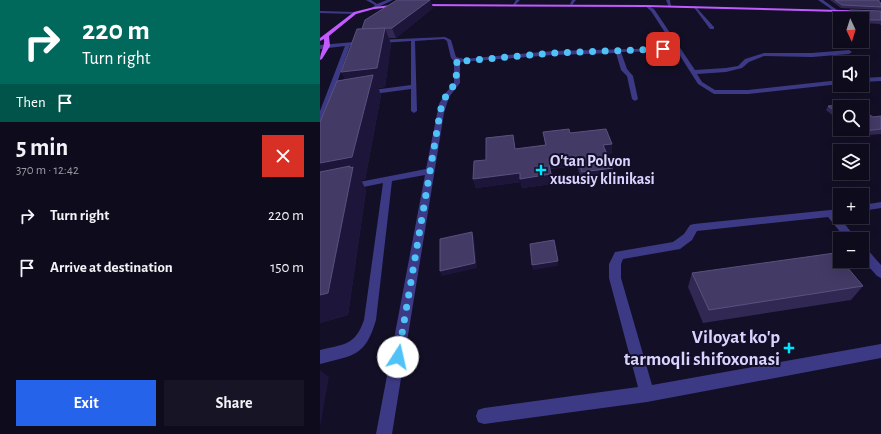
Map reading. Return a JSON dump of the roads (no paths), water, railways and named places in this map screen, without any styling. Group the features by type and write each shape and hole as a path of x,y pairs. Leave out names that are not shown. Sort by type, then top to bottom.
{"main road":[{"path":"412,5 573,2 647,6 881,12"},
{"path":"320,40 355,13 375,6 405,5"},
{"path":"320,35 326,34"},
{"path":"320,58 327,46 326,34"}],"street":[{"path":"368,0 375,6 391,0"},
{"path":"514,4 518,0"},
{"path":"668,0 670,6"},
{"path":"820,0 835,10"},
{"path":"647,6 653,10 700,83 714,92 748,92 833,83"},
{"path":"694,7 712,28"},
{"path":"320,12 355,13"},
{"path":"320,47 413,39 445,38 449,40 454,58 464,61 553,53 678,48"},
{"path":"413,39 414,112"},
{"path":"320,121 348,44"},
{"path":"618,51 624,70 630,76 635,99"},
{"path":"693,72 726,70 740,67 745,60 766,54 810,55 849,52"},
{"path":"384,434 442,104 456,82 457,60"},
{"path":"869,80 881,79"},
{"path":"359,94 413,87"},
{"path":"328,98 336,97"},
{"path":"343,188 430,171"},
{"path":"320,357 352,349 365,336 370,320 388,179"},
{"path":"869,207 881,205"},
{"path":"647,394 615,278 615,264 619,255 676,246 688,237 694,228 833,213"},
{"path":"869,259 881,273"},
{"path":"484,416 647,394 881,351"}],"place":[{"name":"O'tan Polvon xususiy klinikasi","path":"541,170"},
{"name":"Viloyat ko'p tarmoqli shifoxonasi","path":"789,348"}]}
